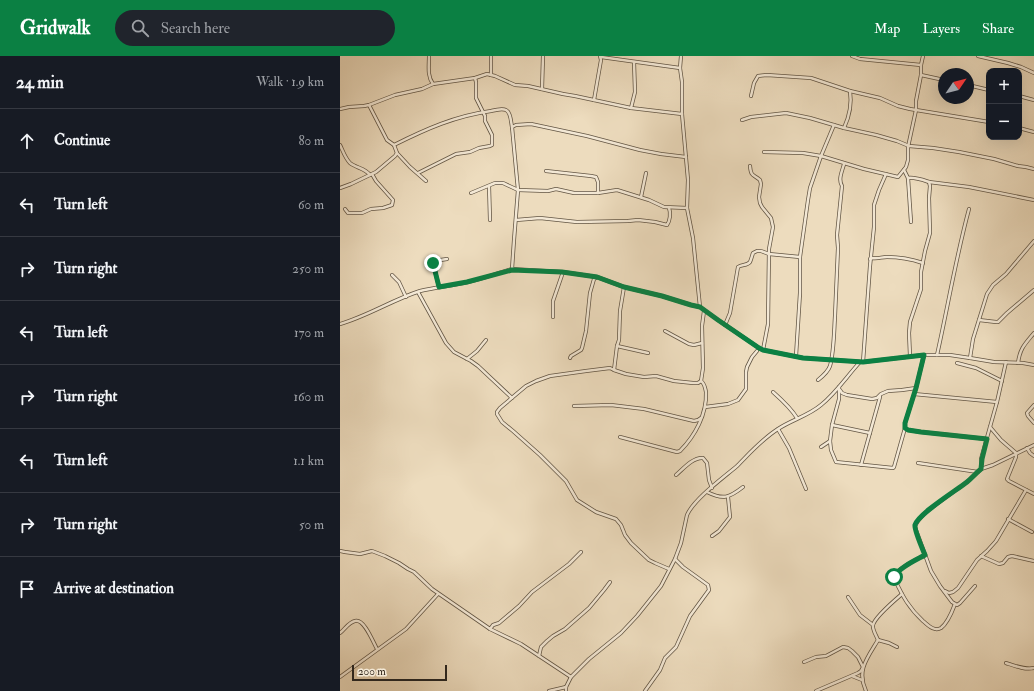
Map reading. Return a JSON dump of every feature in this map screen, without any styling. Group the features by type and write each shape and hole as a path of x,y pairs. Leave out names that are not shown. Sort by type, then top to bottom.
{"street":[{"path":"429,56 429,75 433,84"},
{"path":"491,56 491,75"},
{"path":"542,89 543,56"},
{"path":"594,100 601,60 600,56 680,68"},
{"path":"681,56 680,68 682,82 682,114 688,180 687,208 694,246 700,307"},
{"path":"852,56 860,59 921,65"},
{"path":"764,152 803,152 898,177 906,167 908,160 923,56"},
{"path":"978,56 1008,63 1034,73"},
{"path":"631,108 635,92 634,62"},
{"path":"340,109 369,105 395,95 422,89 433,84 475,78 482,75 491,75 512,84 524,85 631,108 682,114"},
{"path":"751,96 754,83 758,76 767,75 812,78 850,91 873,95 898,106 986,122"},
{"path":"920,75 938,79"},
{"path":"418,173 456,154 470,152 492,145 492,135 476,98 475,78"},
{"path":"974,86 986,89"},
{"path":"844,128 851,107 850,91"},
{"path":"1022,97 1034,100"},
{"path":"369,105 387,140 394,144 397,153 426,181"},
{"path":"394,144 451,120 482,112 502,109 509,112 512,127 518,190 512,270"},
{"path":"742,120 751,117 786,113 883,137 909,146 959,152 1034,169"},
{"path":"512,127 532,124 587,136 640,150 686,157"},
{"path":"796,356 800,293 800,257 808,200 810,188 821,156 834,125"},
{"path":"1022,129 1034,132"},
{"path":"340,145 350,163 366,170 371,174 393,200 392,205 383,208 371,209 362,213 348,213 345,209"},
{"path":"340,188 376,172 397,153"},
{"path":"818,380 826,372 831,360 834,330 837,235 842,186 840,178 844,164"},
{"path":"750,166 750,173 760,180 761,184 759,197 762,207 773,222 770,254 768,324 763,350"},
{"path":"904,170 908,178 911,222"},
{"path":"546,171 596,177 598,182 598,193"},
{"path":"641,197 646,172"},
{"path":"566,691 566,687 571,677 589,659 621,633 661,586 675,559 681,543 689,511 756,446 778,428 820,406 862,362 874,226 874,205 886,174"},
{"path":"908,178 913,177 929,182 969,187 1034,200"},
{"path":"910,356 910,322 920,289 925,251 930,233 929,182"},
{"path":"471,193 495,183 503,183 518,190 548,191 556,189 574,193 598,193 620,190 661,206 669,208 687,208"},
{"path":"489,186 490,220"},
{"path":"516,220 540,218 578,222 628,222 638,220 655,222 667,226 670,212 669,208"},
{"path":"937,355 947,314 961,239 969,209"},
{"path":"970,358 979,320 989,290 1012,267 1034,241"},
{"path":"725,325 730,313 738,267 741,265 747,265 755,251 800,257"},
{"path":"870,259 898,257 912,259 923,263"},
{"path":"439,287 433,263 434,261 447,259"},
{"path":"340,324 359,318 385,305 418,292 439,287 467,282 512,270 562,272 597,277 624,287 700,307 763,350 796,356 862,362 910,356 937,355 1034,365"},
{"path":"553,317 553,301 562,272"},
{"path":"392,275 399,282 406,297"},
{"path":"570,358 570,356 582,348 586,331 590,293 594,279 597,277"},
{"path":"614,370 619,340 620,311 624,287"},
{"path":"979,320 998,322 1034,290"},
{"path":"418,292 446,343 451,349 478,366 512,398"},
{"path":"701,381 703,368 702,326 704,310"},
{"path":"665,331 689,344 694,345 702,343"},
{"path":"1018,363 1022,347 1034,333"},
{"path":"467,359 477,351 486,340"},
{"path":"617,346 648,353"},
{"path":"705,407 728,404 738,400 746,389 747,367 757,351"},
{"path":"839,386 839,399 832,425 830,441 831,450 836,462 893,468 924,355"},
{"path":"955,604 944,591 931,571 915,526 926,512 967,482 979,470 1006,362"},
{"path":"957,363 976,368 1002,380"},
{"path":"669,569 649,560 631,543 616,519 596,512 577,500 566,481 513,430 502,422 496,412 526,386 550,376 610,368 636,376 656,376 684,382 698,383 701,381"},
{"path":"620,437 680,452 699,426 705,407 706,389 704,383 701,381"},
{"path":"839,386 842,393 847,395 872,399 880,396 884,392 916,388"},
{"path":"773,392 785,403 797,418"},
{"path":"914,394 997,402"},
{"path":"861,465 880,396"},
{"path":"1034,405 1027,413 1034,423"},
{"path":"574,406 622,406 644,409 694,421 701,417"},
{"path":"832,425 870,433"},
{"path":"990,426 1001,440 1016,454"},
{"path":"778,428 789,448 806,488"},
{"path":"905,428 908,430 921,432 987,439"},
{"path":"821,447 830,441"},
{"path":"918,463 979,470 1034,445"},
{"path":"1027,448 1034,456"},
{"path":"1016,454 1007,479 1034,494"},
{"path":"676,475 698,458 703,458 707,463 709,480 712,488"},
{"path":"707,492 728,497 743,487"},
{"path":"944,591 949,593 958,588 980,556 996,541 1026,490"},
{"path":"712,536 730,517 728,497"},
{"path":"1008,519 1032,532"},
{"path":"340,551 360,554 372,551 399,563 408,570 414,572 432,590 490,629 521,644 571,677"},
{"path":"490,629 493,625 519,606 532,592 569,564 581,552"},
{"path":"925,555 895,574 894,577 910,608 930,627 937,630 946,624 955,604"},
{"path":"980,556 999,564 1008,557 1012,556 1034,561"},
{"path":"645,691 660,670 665,658 676,647 690,616 709,590 708,585 683,567 675,559"},
{"path":"539,656 541,647 589,608 610,582"},
{"path":"955,604 957,605 960,603 975,586"},
{"path":"340,677 406,629 438,594"},
{"path":"873,625 880,614 902,594"},
{"path":"848,597 860,615 873,625 878,640 863,669 862,680 866,691"},
{"path":"340,632 350,623 356,620 359,621 364,624 377,649"},
{"path":"878,640 897,647"},
{"path":"804,662 816,657 826,656 843,647 848,648 858,657 863,669"},
{"path":"1006,663 1031,669 1034,668"},
{"path":"816,691 852,676 863,669"},
{"path":"852,676 862,680"},
{"path":"549,691 566,687"}],"route":[{"path":"433,263 439,287 467,282 512,270 562,272 597,277 624,287 700,307 763,350 803,358 868,362 924,355 905,423 905,428 908,430 921,432 987,439 981,469 967,482 926,512 915,526 925,555 895,574 894,577"}]}
